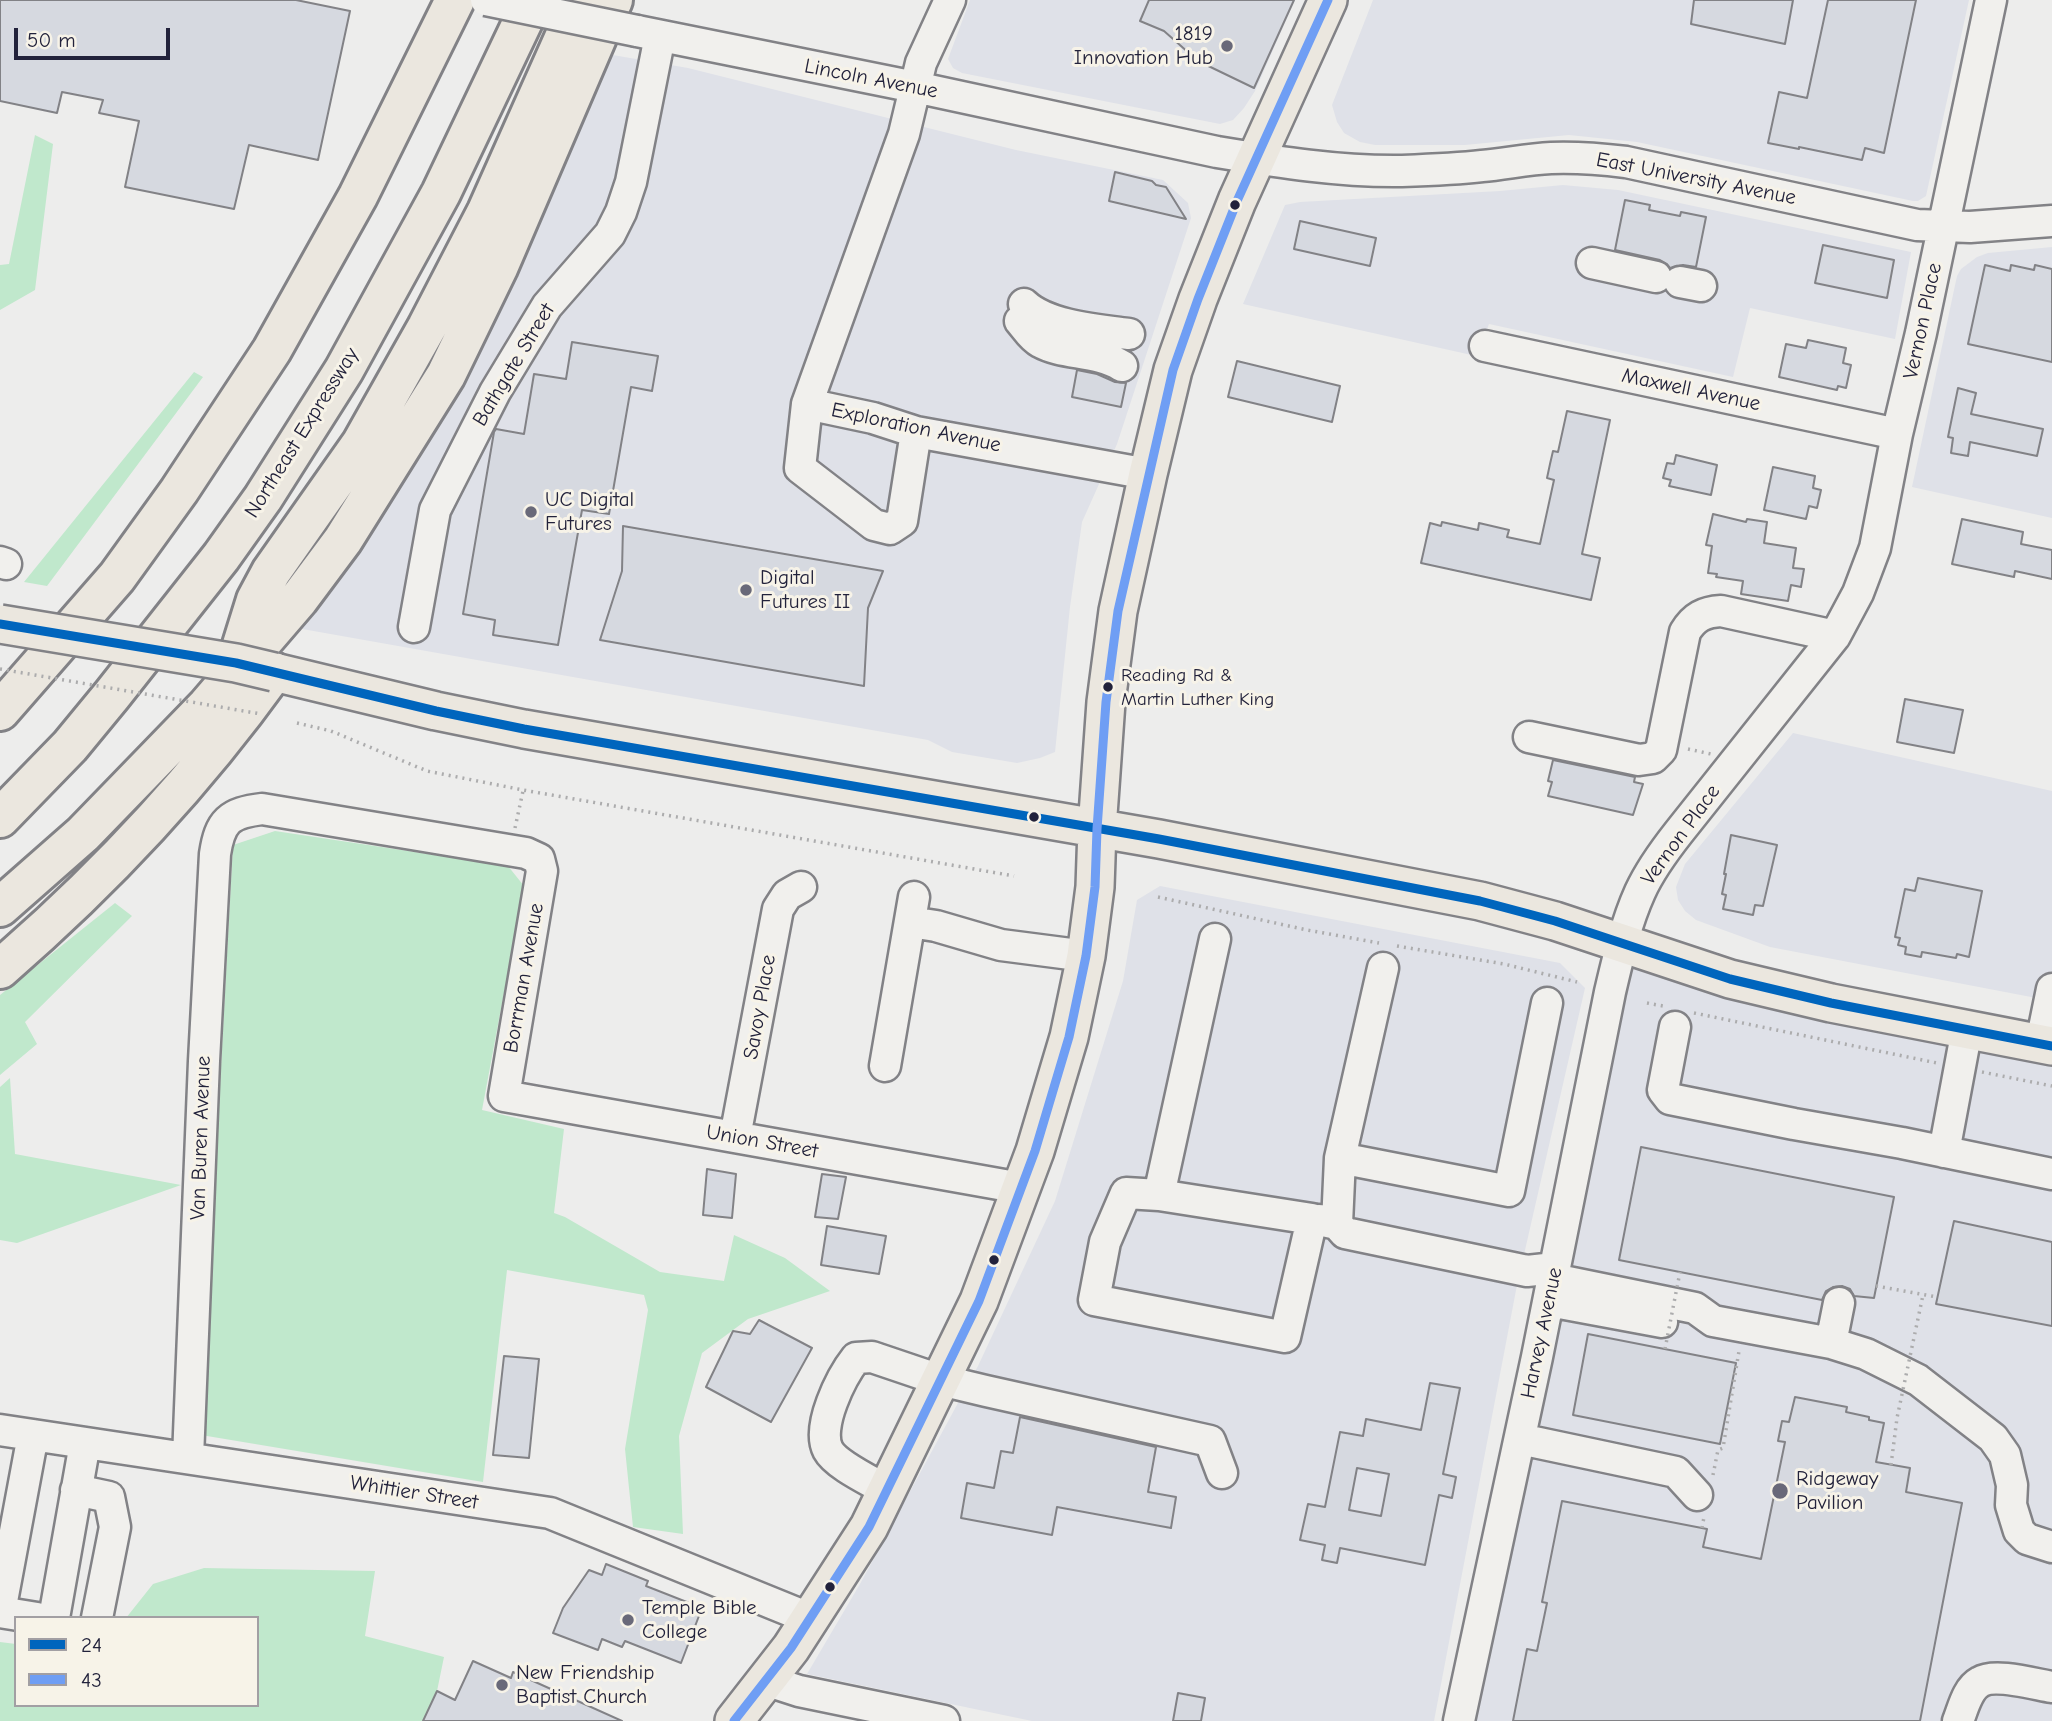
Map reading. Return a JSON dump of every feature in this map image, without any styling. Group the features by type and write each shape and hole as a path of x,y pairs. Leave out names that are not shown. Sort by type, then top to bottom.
{"highway":[{"path":"2,696 117,577 272,350 358,196 455,0"},
{"name":"Northeast Expressway","path":"0,818 69,746 113,695 222,557 263,498 344,370 435,205 533,0"},
{"path":"236,663 257,600 271,572 361,444 427,327 487,211 581,0"},
{"path":"0,907 83,834 207,706 299,599 343,540 446,375 498,268 613,0"},
{"path":"0,969 52,924 133,842 283,674"}],"main road":[{"path":"734,1721 791,1648 869,1527 979,1301 1021,1188 1056,1086 1086,956 1095,887 1106,702 1118,611 1147,474 1173,370 1198,299 1255,158 1328,0"},
{"path":"0,624 236,663 436,711 524,729 1186,844 1480,901 1555,921 1730,979 1831,1003 2046,1044"}],"street":[{"name":"Lincoln Avenue","path":"486,0 1255,158"},
{"name":"Exploration Avenue","path":"950,0 921,63 904,134 807,404 873,418 916,432 1147,474"},
{"name":"Vernon Place","path":"1622,944 1640,892 1655,865 1835,636 1858,593 1875,548 1897,433 1991,0"},
{"name":"Bathgate Street","path":"414,627 435,510 495,392 547,306 610,234 621,212 631,183 648,34"},
{"name":"East University Avenue","path":"1255,158 1376,171 1479,167 1548,158 1587,158 1626,162 1917,225 1943,227 2052,221"},
{"path":"1592,263 1679,281"},
{"path":"1122,366 1111,359 1038,341 1022,312 1033,312 1047,319 1129,334"},
{"name":"Maxwell Avenue","path":"1485,346 1897,433"},
{"path":"807,404 800,468 874,525 890,529 902,521 916,432"},
{"path":"1529,737 1639,760 1653,758 1661,750 1671,746 1685,632 1699,615 1721,611 1835,636"},
{"name":"Van Buren Avenue","path":"188,1458 204,1061 218,835 227,820 241,811 262,809 525,855"},
{"name":"Borrman Avenue","path":"504,1097 542,871 525,855"},
{"name":"Savoy Place","path":"736,1137 778,909 788,895 801,887"},
{"path":"885,1066 912,910 936,926 1001,945 1086,956"},
{"path":"1159,1195 1214,939"},
{"name":"Harvey Avenue","path":"1460,1721 1622,944"},
{"path":"1385,952 1324,1222 1285,1338 1094,1300 1105,1242 1126,1193 1159,1195 1324,1222 1346,1216 1530,1254 1552,1283 1688,1326 1713,1321 1831,1343 1866,1354 1918,1380 1993,1438 2005,1455 2012,1485 2011,1505 2019,1531 2027,1539 2052,1547"},
{"path":"2046,1044 2052,989"},
{"path":"1340,1158 1509,1191 1547,1003"},
{"path":"1675,1015 1663,1090 1671,1100 2052,1174"},
{"path":"1944,1152 1967,1029"},
{"name":"Union Street","path":"504,1097 1021,1188"},
{"path":"1831,1343 1839,1303"},
{"path":"886,1490 843,1464 829,1452 825,1438 831,1405 848,1368 856,1358 872,1357 940,1380 1210,1441 1222,1473"},
{"name":"Whittier Street","path":"0,1430 550,1513 811,1619"},
{"path":"25,1616 0,1612 33,1435"},
{"path":"1520,1438 1676,1472 1704,1495"},
{"path":"54,1616 85,1443"},
{"path":"76,1490 109,1497 115,1527 97,1616"},
{"path":"1958,1721 1969,1693 1979,1682 1996,1678 2052,1687"},
{"path":"765,1680 799,1691 944,1721"}],"path":[{"path":"2,696 261,714"},
{"path":"297,723 331,731 427,771 1014,876"},
{"path":"1671,746 1716,755"},
{"path":"523,790 525,855"},
{"path":"1158,897 1307,930 1385,952 1504,964 1577,982"},
{"path":"1647,1003 1675,1015 2052,1086"},
{"path":"1665,1349 1680,1272"},
{"path":"1876,1286 1937,1297"},
{"path":"1891,1465 1897,1418 1923,1295"},
{"path":"1702,1528 1704,1495 1718,1450 1723,1448 1740,1349"}],"shaded area":[{"path":"970,0 1295,0 1255,91 1233,120 1220,124 962,73 953,68 948,59"},
{"path":"1373,0 1969,0 1926,196 1913,201 1637,142 1569,135 1465,145 1375,145 1360,142 1344,133 1337,122 1332,105"},
{"path":"607,54 688,68 1016,150 1163,180 1188,203 1191,218 1117,444 1082,522 1055,752 1017,763 952,752 928,740 291,627"},
{"path":"1563,185 1618,190 1911,252 1895,339 1750,308 1733,377 1489,324 1476,356 1243,304 1285,205"},
{"path":"2052,247 2052,518 1912,487 1957,276 1961,269 1977,257 1988,253"},
{"path":"1793,733 2052,791 2052,1001 1770,947 1696,920 1685,911 1678,900 1676,887 1685,864"},
{"path":"1160,886 1560,963 1585,988 1517,1285 1434,1721 1032,1721 807,1674 860,1584 978,1366 1055,1201 1123,981 1137,900"},
{"name":"Ridgeway Pavilion","path":"1622,944 2052,1046 2052,1721 1459,1721"}],"green space":[{"path":"35,135 53,144 35,290 0,310 0,265 9,264"},
{"path":"194,372 203,377 47,586 24,582"},
{"path":"275,831 508,866 524,886 482,1110 564,1129 554,1213 660,1272 724,1281 734,1235 785,1258 830,1291 748,1319 702,1353 679,1436 683,1534 633,1527 625,1449 648,1310 644,1295 507,1270 483,1482 201,1435 233,845"},
{"path":"115,903 132,916 25,1022 37,1044 0,1075 0,995"},
{"path":"10,1078 15,1154 181,1185 17,1243 0,1240 0,1087"},
{"path":"204,1568 375,1571 365,1636 444,1657 437,1691 423,1721 0,1721 0,1642 14,1644 14,1707 259,1707 259,1616 128,1616 153,1584"}],"building":[{"path":"0,0 296,0 350,11 318,160 249,145 234,209 125,187 139,121 99,113 103,100 62,92 57,113 0,101"},
{"name":"1819 Innovation Hub","path":"1149,0 1294,0 1254,88 1198,61 1164,31 1140,21"},
{"path":"1694,0 1793,0 1785,44 1691,24"},
{"path":"1828,0 1916,0 1884,153 1865,148 1862,160 1768,143 1779,92 1807,98"},
{"path":"1115,172 1166,187 1186,219 1109,201"},
{"path":"1625,200 1650,205 1649,210 1680,216 1681,212 1706,217 1696,267 1683,265 1670,268 1660,260 1615,250"},
{"path":"1300,221 1376,238 1370,266 1294,249"},
{"path":"1823,245 1894,260 1887,298 1815,283"},
{"path":"1985,265 2010,271 2011,265 2034,270 2035,265 2052,269 2052,362 1968,344"},
{"path":"1808,340 1846,348 1843,363 1851,365 1846,388 1838,386 1837,390 1779,377 1786,344 1806,348"},
{"name":"UC Digital Futures","path":"572,342 658,356 652,391 631,387 609,514 582,510 558,645 493,635 495,620 463,614 494,432 496,429 524,434 534,374 566,379"},
{"path":"1237,361 1340,386 1332,422 1228,397"},
{"path":"1077,370 1126,383 1121,407 1072,397"},
{"path":"1958,388 1976,393 1971,414 2043,429 2037,456 1970,442 1968,456 1951,453 1953,438 1948,437"},
{"path":"1567,411 1610,420 1582,554 1600,558 1591,600 1421,563 1430,523 1441,526 1442,522 1478,530 1479,523 1509,530 1507,537 1540,544 1554,480 1547,478 1553,451 1558,452"},
{"path":"1676,455 1717,465 1711,495 1669,486 1671,480 1663,478 1667,463 1674,464"},
{"path":"1773,467 1815,476 1813,488 1821,490 1817,508 1809,506 1806,519 1764,510"},
{"path":"1713,514 1746,522 1747,519 1767,522 1764,543 1796,548 1793,568 1804,569 1801,587 1791,585 1788,601 1741,594 1743,581 1716,577 1717,574 1708,573 1712,546 1706,545"},
{"path":"1962,519 2023,532 2021,544 2052,550 2052,579 2015,571 2014,577 1952,564"},
{"name":"Digital Futures II","path":"623,526 883,571 868,608 864,686 600,640 622,571"},
{"path":"1905,699 1963,710 1954,753 1897,742"},
{"path":"1553,760 1635,777 1634,782 1643,784 1633,815 1548,796"},
{"path":"1731,835 1777,845 1763,906 1755,905 1753,915 1723,909 1726,895 1722,894 1724,874"},
{"path":"1918,878 1982,891 1969,957 1957,954 1956,958 1922,952 1921,957 1905,954 1906,947 1898,945 1900,938 1895,937 1905,889 1915,891"},
{"path":"1641,1147 1894,1197 1874,1298 1854,1296 1850,1289 1842,1286 1826,1291 1822,1300 1619,1260"},
{"path":"707,1169 736,1174 732,1218 703,1215"},
{"path":"822,1174 846,1177 838,1219 815,1217"},
{"path":"1954,1221 2052,1242 2052,1326 1936,1304"},
{"path":"827,1226 886,1236 879,1274 821,1265"},
{"path":"759,1320 812,1348 771,1422 706,1387 733,1331 750,1334"},
{"path":"1588,1334 1736,1363 1720,1444 1573,1415"},
{"path":"504,1356 539,1359 529,1458 493,1455"},
{"path":"1430,1383 1460,1388 1443,1474 1456,1477 1452,1498 1439,1495 1425,1565 1340,1548 1337,1563 1322,1560 1325,1545 1300,1540 1308,1504 1325,1507 1340,1432 1363,1436 1366,1419 1421,1430","holes":["1357,1468 1389,1474 1381,1516 1349,1510"]},
{"path":"1795,1397 1847,1407 1846,1412 1884,1423 1876,1462 1910,1468 1906,1492 1962,1503 1920,1721 1513,1721 1527,1649 1537,1651 1547,1603 1542,1602 1562,1501 1707,1529 1703,1547 1761,1559 1785,1442 1778,1441 1782,1421 1789,1422"},
{"path":"1020,1417 1156,1447 1148,1492 1176,1497 1171,1528 1057,1507 1052,1535 961,1518 967,1483 994,1488 1001,1451 1013,1453"},
{"name":"Temple Bible College","path":"606,1564 648,1581 646,1586 702,1608 681,1663 625,1641 622,1647 602,1639 598,1650 553,1633 563,1608 589,1570 602,1575"},
{"name":"New Friendship Baptist Church","path":"473,1661 511,1678 513,1672 622,1721 423,1721 437,1691 455,1700"},
{"path":"1178,1693 1205,1698 1201,1721 1173,1721"}],"transit line":[{"name":"43","path":"734,1721 791,1648 869,1527 979,1301 1035,1151 1069,1037 1086,956 1095,887 1106,702 1118,611 1173,370 1237,201 1328,0"},
{"name":"24","path":"0,624 236,663 436,711 524,729 1159,839 1480,901 1555,921 1730,979 1831,1003 2052,1046"}],"place":[{"name":"1819 Innovation Hub","path":"1227,46"},
{"name":"UC Digital Futures","path":"531,512"},
{"name":"Digital Futures II","path":"746,590"},
{"name":"Reading Rd & Martin Luther King","path":"1108,687"},
{"name":"Ridgeway Pavilion","path":"1780,1491"},
{"name":"Temple Bible College","path":"628,1620"},
{"name":"New Friendship Baptist Church","path":"502,1685"}]}
